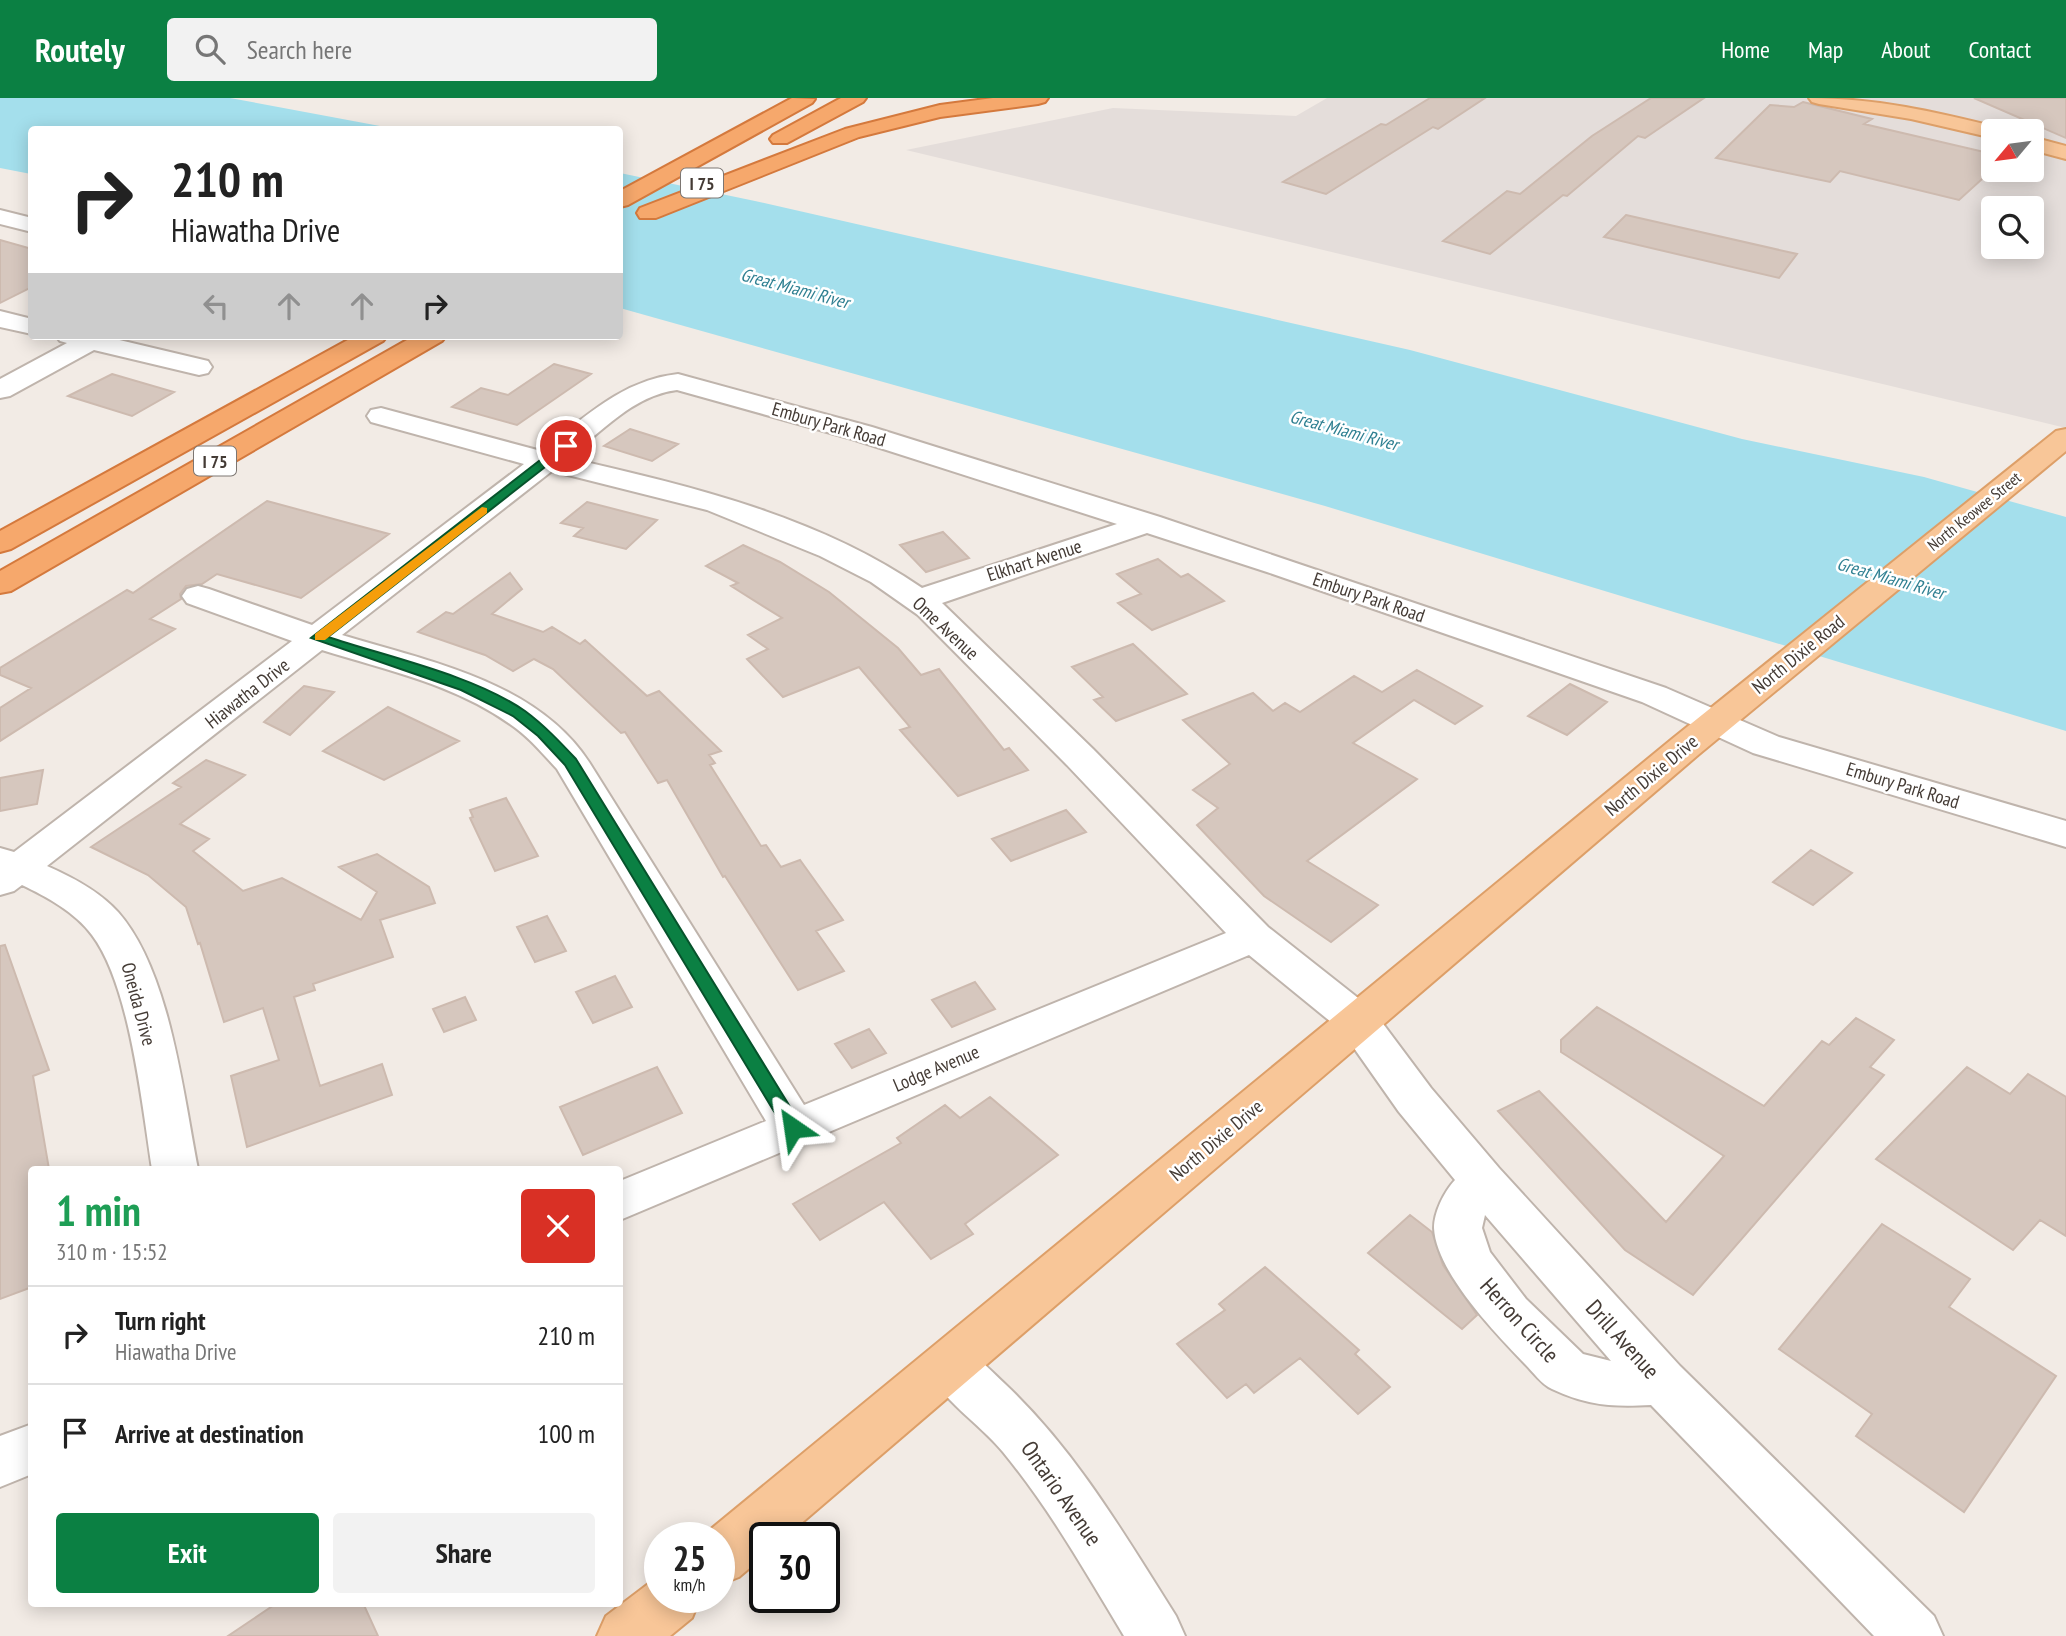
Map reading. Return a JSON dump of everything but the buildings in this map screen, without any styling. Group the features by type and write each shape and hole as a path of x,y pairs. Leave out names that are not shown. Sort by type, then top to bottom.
{"highway":[{"path":"711,143 778,98"},
{"name":"I 75","path":"629,195 711,143 807,98"},
{"name":"I 75","path":"856,98 639,219 852,133 906,119 996,102 1038,98"},
{"name":"I 75","path":"0,543 367,340"},
{"name":"I 75","path":"0,584 427,340"}],"main road":[{"path":"1819,98 1911,113 1981,129"},
{"path":"2044,147 2066,153"},
{"name":"North Keowee Street","path":"1882,585 2066,437"},
{"name":"North Dixie Road","path":"1714,722 1882,585"},
{"name":"North Dixie Drive","path":"735,1546 1714,722"},
{"path":"626,1636 654,1613"}],"street":[{"path":"0,218 28,224"},
{"path":"0,319 28,326"},
{"path":"0,390 84,340"},
{"path":"95,340 199,366"},
{"name":"Hiawatha Drive","path":"6,870 318,638 635,394 664,382"},
{"name":"Embury Park Road","path":"664,382 678,382 862,433 1149,523 1654,695 1766,745 2066,834"},
{"name":"Ome Avenue","path":"381,416 717,504 772,525 872,570 920,601 1080,757 1254,937 1357,1020"},
{"name":"Elkhart Avenue","path":"920,601 955,586 1149,523"},
{"path":"198,596 466,687 518,713 543,732 571,762 793,1128"},
{"name":"Oneida Drive","path":"6,870 80,901 105,923 125,953 145,1021 174,1166"},
{"name":"Lodge Avenue","path":"623,1200 1254,937"},
{"name":"Drill Avenue","path":"1357,1020 1415,1100 1483,1181 1662,1382 1914,1636"},
{"name":"Herron Circle","path":"1483,1181 1464,1202 1458,1228 1469,1262 1508,1314 1567,1372 1605,1384 1662,1382"},
{"name":"Ontario Avenue","path":"950,1365 1020,1433 1065,1490 1156,1636"},
{"path":"0,1462 28,1450"}],"shaded area":[{"path":"1327,98 2066,98 2066,428 906,150 1113,108 1296,116"}],"water":[{"path":"0,98 230,98 380,126 28,126 28,173 0,168"},
{"name":"Great Miami River","path":"623,174 755,201 1410,350 1742,439 1924,477 2066,517 2066,731 1325,506 623,309"}],"slow traffic":[{"path":"320,637 482,510"}],"route":[{"path":"566,446 318,638 443,677 489,696 543,732 571,762 793,1128"}]}
